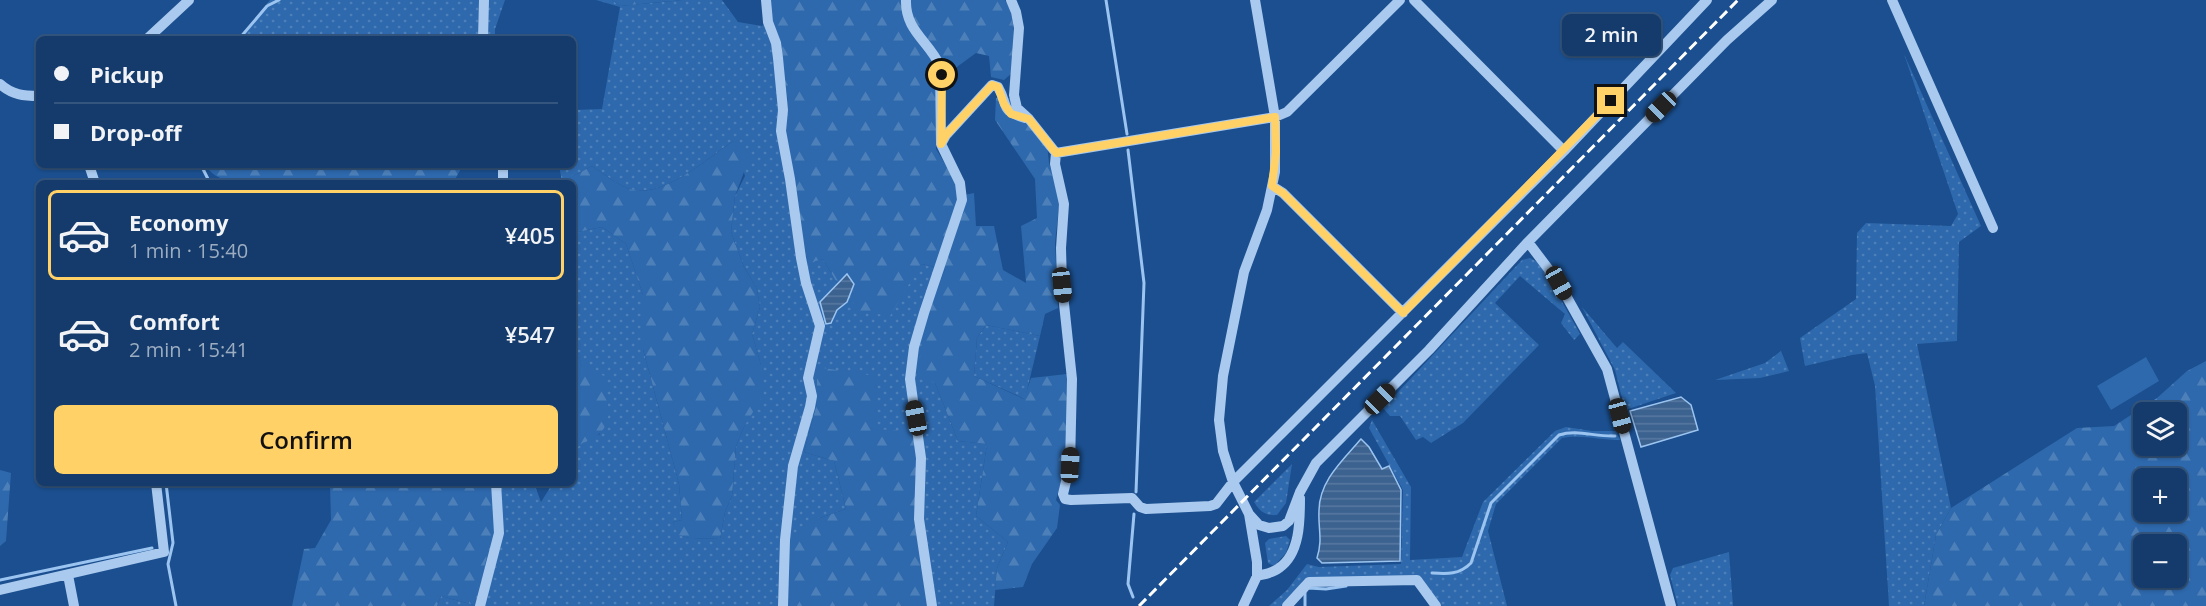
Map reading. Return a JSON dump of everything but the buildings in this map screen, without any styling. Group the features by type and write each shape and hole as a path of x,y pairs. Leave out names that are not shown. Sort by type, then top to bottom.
{"street":[{"path":"150,36 189,0"},
{"path":"483,36 484,0"},
{"path":"766,0 768,22 776,43 778,58 783,110 782,131 797,236 806,283 820,326 808,378 812,396 810,407 793,466 785,540 783,606"},
{"path":"906,0 908,21 935,55 940,66 941,144 960,183 962,200 945,256 927,302 914,347 910,379 921,458 919,519 932,606"},
{"path":"1011,0 1016,12 1018,28 1014,95 1017,108 1029,119 1056,153 1055,164 1064,204 1061,248 1062,285 1072,379 1070,465 1063,494 1065,499 1132,498 1140,507 1146,509 1216,504 1233,482 1563,151 1707,0"},
{"path":"1255,0 1275,117 1276,152 1267,210 1244,272 1223,376 1219,420 1223,451 1233,482 1248,513 1259,525 1269,528 1282,526 1289,521 1300,492 1316,463 1429,350 1528,242 1728,40 1772,0"},
{"path":"1056,153 1275,117 1287,112 1400,0"},
{"path":"1414,0 1563,151"},
{"path":"1892,0 1994,228"},
{"path":"0,84 6,90 22,96 36,96"},
{"path":"941,144 946,135 992,85 998,87 1004,104 1011,114 1029,119"},
{"path":"1272,186 1283,193 1403,313"},
{"path":"1528,242 1559,283 1607,369 1671,606"},
{"path":"0,590 164,552 156,486"},
{"path":"480,606 499,533 496,486"},
{"path":"1257,576 1281,567 1293,551 1300,525 1300,492"},
{"path":"1243,606 1257,576 1248,513"},
{"path":"68,575 74,606"},
{"path":"1287,606 1309,582 1418,580 1436,606"}],"green space":[{"path":"270,0 505,0 495,29 495,36 242,36"},
{"path":"596,0 612,0 620,6 683,0 722,0 738,22 762,26 771,16 780,52 788,102 785,130 798,221 808,262 823,259 837,283 820,302 832,323 837,310 847,302 854,284 921,264 945,269 924,323 935,383 958,441 987,444 976,516 1008,542 997,568 994,606 926,606 928,594 916,532 919,463 876,429 817,368 817,403 804,452 834,461 846,509 817,519 788,606 437,606 441,596 474,605 491,486 535,486 541,502 551,486 576,486 576,449 600,434 576,345 576,232 602,227 626,244 643,295 643,349 679,484 682,520 673,522 679,535 689,538 720,539 725,512 732,496 736,446 744,427 761,365 752,334 760,307 757,289 744,267 731,232 735,196 745,176 733,141 683,176 654,189 640,191 627,188 592,166 562,180 560,168 576,168 576,110 602,109 620,7"},
{"path":"612,0 683,0 620,6"},
{"path":"771,0 1005,0 1009,8 1014,35 1012,73 1004,80 991,77 989,56 976,53 939,80 936,149 964,195 974,193 976,226 994,226 1003,270 1026,283 1021,226 1037,218 1035,179 995,120 996,98 1010,98 1047,145 1049,163 1060,197 1055,243 1058,308 1045,314 1040,336 986,325 977,338 974,376 1024,399 1031,378 1067,374 1066,463 1056,500 1060,505 1057,528 1032,564 1023,587 995,590 997,568 1008,542 976,516 987,444 958,441 935,383 918,375 924,323 945,269 921,264 890,316 854,310 854,284 847,274 837,283 823,259 808,263 798,221 785,130 788,102 780,52 771,16"},
{"path":"1904,54 1981,226 1959,242 1957,341 1917,344 1951,508 1936,535 1924,606 1889,606 1875,386 1867,353 1805,366 1800,338 1856,299 1857,233 1866,223 1951,226 1958,214"},
{"path":"733,141 744,145 750,156 735,196 731,232 744,267 757,289 760,307 752,334 761,365 763,395 744,427 736,446 732,496 725,512 720,539 689,538 678,535 673,522 682,520 679,484 643,349 643,295 626,244 602,227 576,232 576,180 566,180 592,166 627,188 640,191 668,184 697,167"},
{"path":"208,168 461,168 455,180 229,180 218,177"},
{"path":"1530,258 1541,264 1580,334 1574,340 1561,323 1565,314 1520,276 1495,303 1539,345 1463,423 1431,443 1423,437 1416,440 1400,416 1390,416 1383,408 1522,260"},
{"path":"1582,307 1617,348 1623,342 1676,393 1625,410 1615,370"},
{"path":"986,325 1040,336 1025,399 974,376 977,338"},
{"path":"576,345 582,366 604,376 608,407 604,429 595,437 576,449"},
{"path":"1781,351 1789,371 1760,378 1715,380 1765,363"},
{"path":"2146,357 2159,381 2111,410 2097,386"},
{"path":"2206,361 2206,606 1924,606 1936,535 1951,508 2077,428 2114,426 2133,414 2133,456 2187,456 2187,402 2151,402 2187,371"},
{"path":"817,367 875,376 876,429 914,432 919,463 916,532 928,594 926,606 788,606 789,538 817,519 846,509 834,461 804,452 817,403"},
{"path":"1372,420 1411,487 1410,560 1462,557 1483,502 1555,431 1566,427 1592,431 1616,431 1620,440 1562,438 1496,504 1488,531 1507,606 1441,606 1420,576 1304,579 1294,594 1281,606 1269,606 1287,590 1307,564 1319,567 1401,564 1403,490 1369,428"},
{"path":"1292,464 1286,503 1277,515 1264,513 1254,502"},
{"path":"0,470 11,473 6,541 0,546"},
{"path":"330,486 491,486 493,534 474,605 441,596 437,606 292,606 304,549 315,548 331,520"},
{"path":"1286,536 1290,540 1286,553 1274,566 1268,563 1265,543 1269,539"},
{"path":"1729,552 1733,606 1678,606 1670,575 1673,568"}],"shaded area":[{"path":"847,274 854,284 847,302 837,310 831,323 826,324 820,302"},
{"path":"1681,397 1691,405 1698,430 1641,447 1630,411"},
{"path":"1361,439 1369,447 1382,469 1389,466 1401,490 1400,561 1322,563 1317,558 1320,540 1319,511 1323,490 1333,472"}],"waterway":[{"path":"242,36 267,6 279,0"},
{"path":"1106,0 1127,134"},
{"path":"1128,150 1144,283 1136,492"},
{"path":"202,168 208,180"},
{"path":"1432,573 1457,572 1471,563 1491,503 1559,435 1573,433 1615,436"},
{"path":"166,486 173,543 168,564 176,606"},
{"path":"1133,597 1128,584 1134,514"},
{"path":"0,580 152,548"},
{"path":"1305,606 1305,592 1308,588 1326,589 1346,586"}],"railway":[{"path":"1139,606 1738,0"}],"route":[{"path":"942,75 941,144 946,135 992,85 998,87 1004,104 1011,114 1029,119 1056,153 1275,117 1276,152 1272,186 1283,193 1403,313 1611,101"}]}
